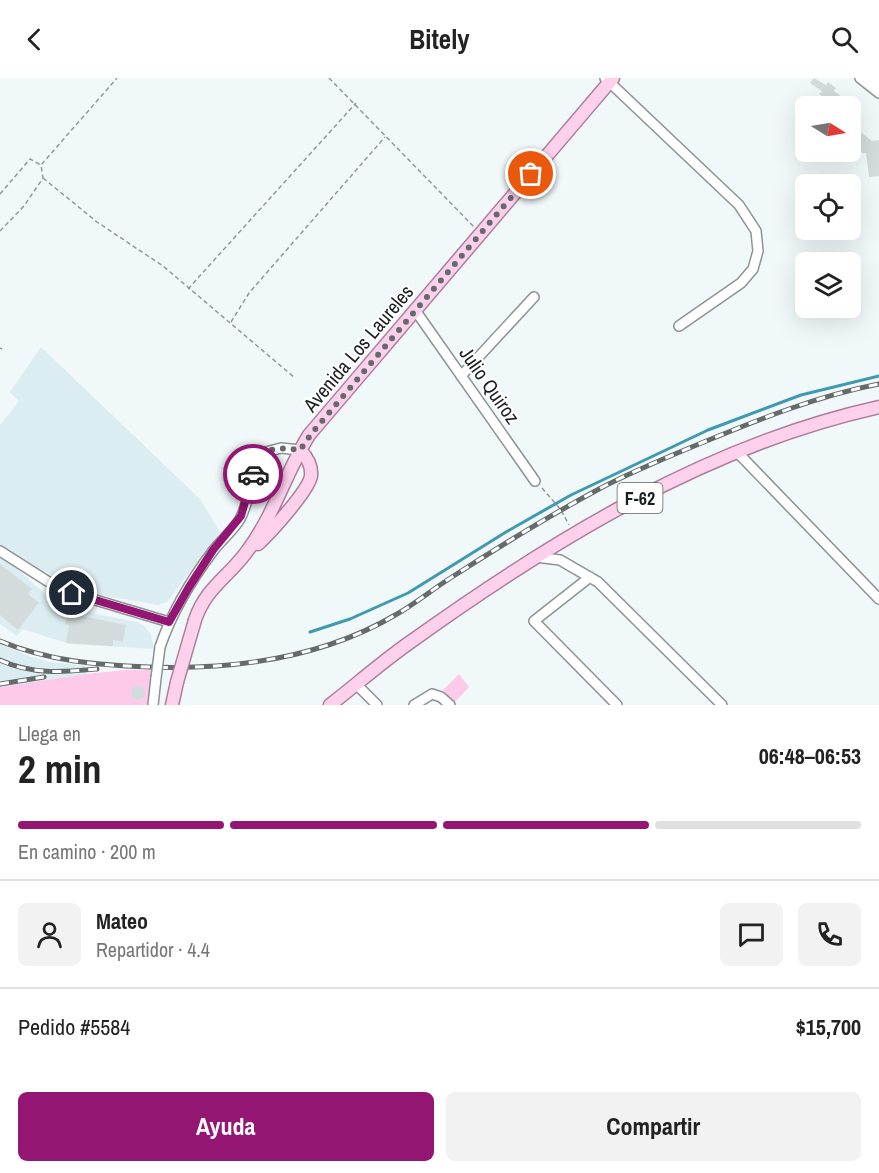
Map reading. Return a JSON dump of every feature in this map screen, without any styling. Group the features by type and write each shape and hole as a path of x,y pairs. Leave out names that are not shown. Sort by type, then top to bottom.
{"main road":[{"name":"Avenida Los Laureles","path":"172,705 201,603 248,551 275,505 309,435 609,79"},
{"name":"F-62","path":"330,705 407,644 494,583 624,506 693,471 737,452 812,426 879,407"},
{"path":"248,551 260,543 274,528 310,479 309,462 300,450"}],"street":[{"path":"860,78 879,93"},
{"path":"872,78 879,83"},
{"path":"609,79 740,205 756,231 758,251 753,269 741,283 679,326"},
{"path":"461,375 534,297"},
{"name":"Julio Quiroz","path":"415,310 535,481"},
{"path":"153,705 160,647 169,622 213,550 241,516 262,453 281,448 300,450"},
{"path":"737,452 879,599"},
{"path":"3,553 52,584 72,593 169,622"},
{"path":"536,557 560,560 598,582 716,703"},
{"path":"590,577 534,621 617,705"},
{"path":"356,684 376,705"},
{"path":"414,705 432,694 441,697 450,705"}],"path":[{"path":"117,78 41,165 43,178 97,222 163,266 294,378"},
{"path":"329,78 481,233"},
{"path":"188,289 356,103"},
{"path":"231,323 249,293 385,137"},
{"path":"0,194 30,159 41,165"},
{"path":"0,231 24,206 43,178"},
{"path":"535,481 561,510 574,534"}],"shaded area":[{"path":"41,347 200,499 220,532 167,602 158,605 101,595 67,583 10,550 5,558 45,594 57,601 92,613 137,622 144,626 151,634 154,649 70,644 22,629 17,636 0,624 0,425 19,401 10,392"},
{"path":"0,644 50,662 86,666 86,674 0,687"},
{"path":"126,670 151,670 148,705 0,705 0,687"},
{"path":"459,674 469,687 454,703 443,690"}],"building":[{"path":"814,78 826,85 828,82 836,88 834,91 840,95 822,96 819,94 822,91 810,83"},
{"path":"861,132 872,141 879,140 879,176 869,177 866,153 862,153"},
{"path":"0,564 32,589 28,594 39,603 18,630 0,615"},
{"path":"69,611 126,625 123,642 113,640 113,646 66,643 69,625 65,624"},
{"path":"138,686 143,688 145,693 143,698 138,700 133,698 131,693 133,688"}],"waterway":[{"path":"310,632 350,619 408,593 571,495 708,430 801,395 879,376"}],"railway":[{"path":"0,641 36,653 73,661 149,667 245,663 308,651 369,629 397,614 525,532 580,499 623,477 721,435 788,410 833,395 879,384"},
{"path":"0,660 36,670 97,669"},
{"path":"0,684 44,677"}],"way so far":[{"path":"253,474 262,453 281,448 300,450 531,174"}],"route":[{"path":"72,593 169,622 213,550 237,524 253,474"}]}
